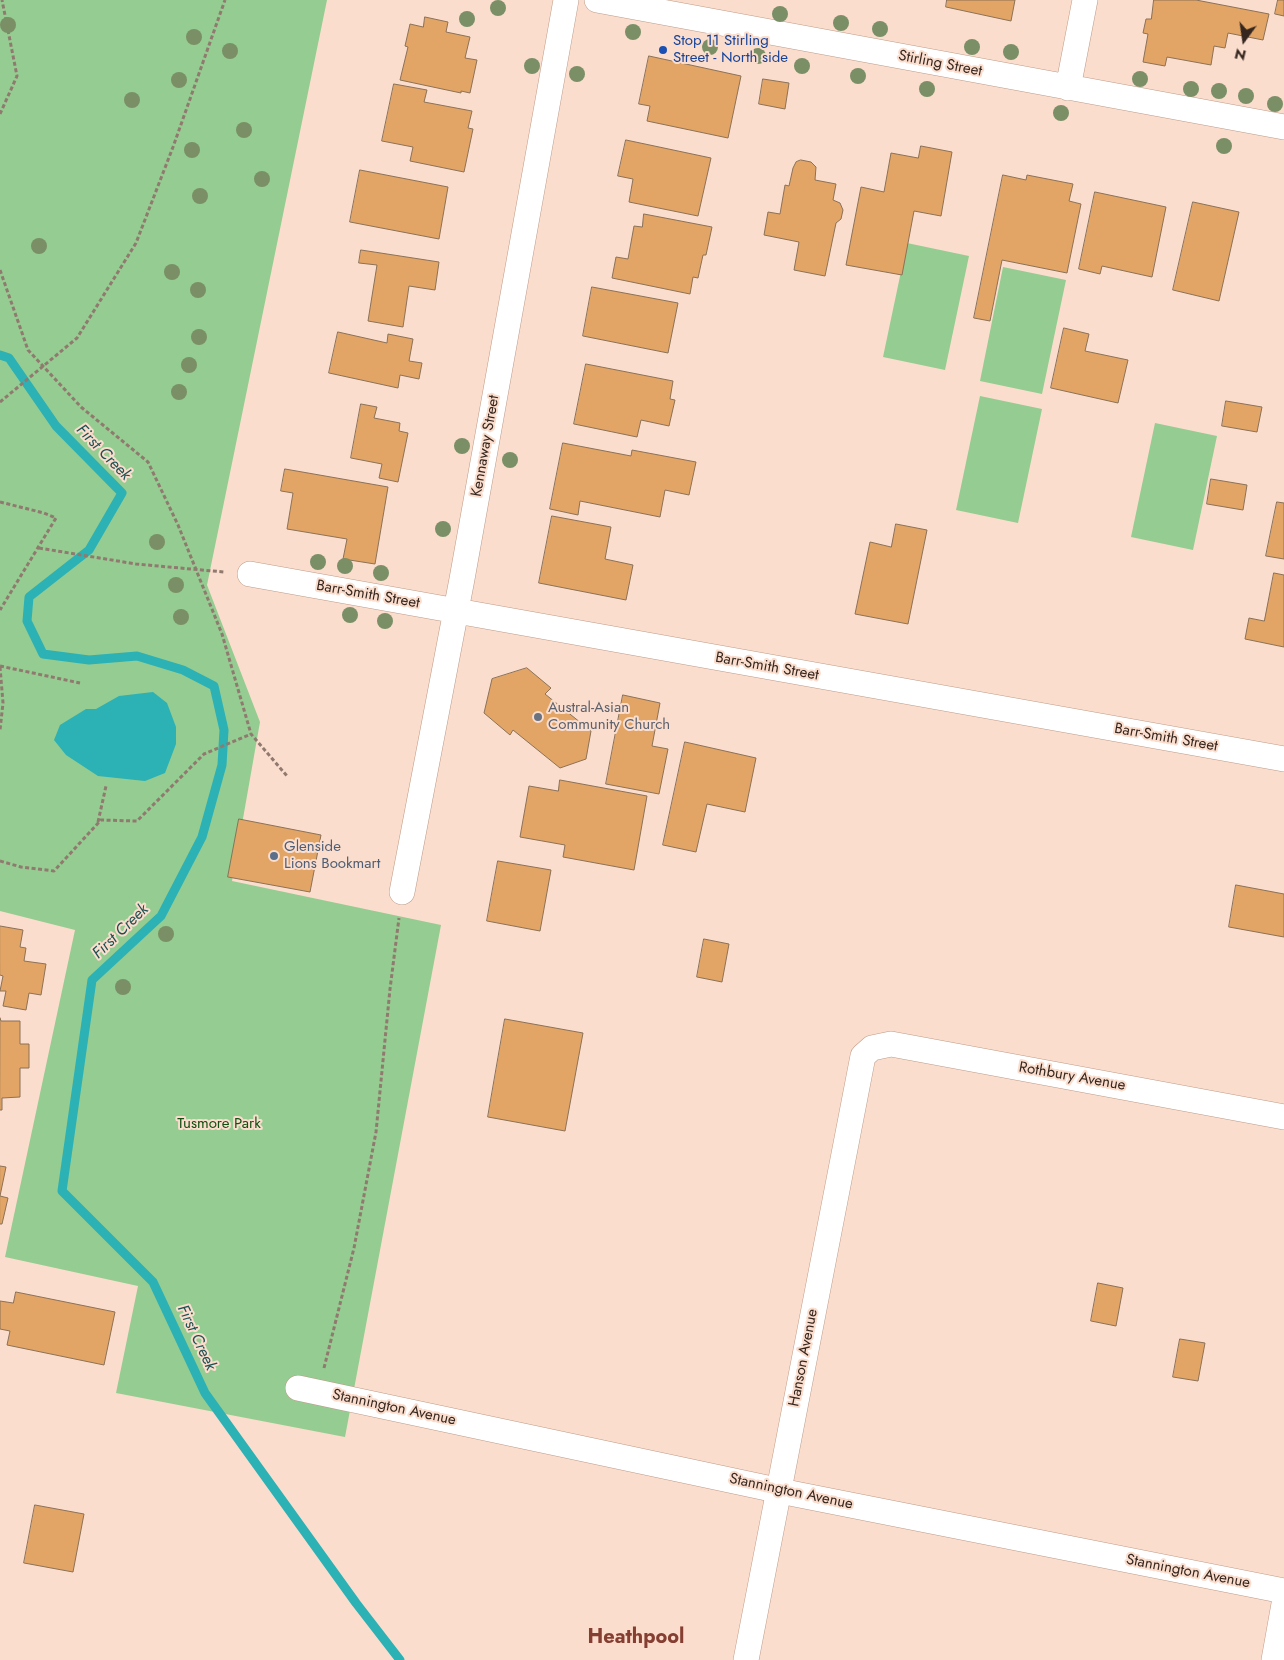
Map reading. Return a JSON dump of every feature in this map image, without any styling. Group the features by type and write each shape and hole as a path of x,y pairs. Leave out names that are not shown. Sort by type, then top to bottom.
{"street":[{"name":"Kennaway Street","path":"402,892 456,611 566,0"},
{"name":"Stirling Street","path":"597,0 1284,127"},
{"path":"1068,88 1085,0"},
{"name":"Barr-Smith Street","path":"250,574 1284,759"},
{"name":"Rothbury Avenue","path":"863,1056 872,1048 891,1044 1284,1116"},
{"name":"Hanson Avenue","path":"746,1660 863,1056"},
{"name":"Stannington Avenue","path":"308,1390 778,1490 1284,1591"},
{"path":"1274,1660 1284,1604"}],"path":[{"path":"0,114 17,76 2,0"},
{"path":"0,402 77,338 136,243 226,0"},
{"path":"0,270 28,350 81,406 148,462 178,525 222,634 251,734 287,776"},
{"path":"0,502 44,513 56,518 0,610"},
{"path":"38,548 136,564 250,574"},
{"path":"0,730 3,703 0,666 80,684"},
{"path":"0,861 21,867 54,871 101,820 137,821 204,754 251,734"},
{"path":"98,824 106,786"},
{"path":"308,1390 354,1248 376,1132 402,892"}],"green space":[{"name":"Tusmore Park","path":"0,0 327,0 207,585 260,722 232,881 441,925 345,1437 116,1393 138,1286 5,1257 75,930 0,911"},
{"path":"907,243 969,256 945,370 883,357"},
{"path":"1003,267 1066,280 1042,394 980,381"},
{"path":"980,396 1042,409 1018,523 956,510"},
{"path":"1155,423 1217,436 1193,550 1131,537"}],"water":[{"path":"153,692 167,703 176,727 176,744 165,773 145,781 98,776 66,755 54,740 60,725 86,709 96,709 119,696"}],"building":[{"path":"947,0 1015,0 1011,21 946,7"},
{"path":"1154,0 1196,0 1269,14 1263,40 1228,33 1225,48 1214,46 1211,65 1167,57 1165,66 1143,62 1148,34 1143,33 1146,19 1151,19"},
{"path":"1278,0 1284,0 1284,16 1275,14"},
{"path":"425,17 448,22 446,32 470,37 465,58 477,60 470,93 461,91 461,93 400,80 408,47 405,46 410,24 423,27"},
{"path":"649,56 741,76 728,138 647,121 650,106 639,104"},
{"path":"763,79 789,83 785,109 759,104"},
{"path":"394,84 427,90 424,102 472,111 468,128 473,129 464,172 410,161 413,147 382,141"},
{"path":"626,140 711,158 698,216 629,202 633,179 618,176"},
{"path":"921,146 952,152 941,216 914,211 902,275 846,265 861,187 884,192 891,153 918,158"},
{"path":"801,160 811,162 816,167 815,180 836,184 833,200 840,203 843,210 841,219 836,223 825,276 794,270 799,242 764,235 768,212 780,214 785,185 789,186 793,168 796,162"},
{"path":"360,170 448,187 439,239 350,222"},
{"path":"1003,175 1026,180 1027,175 1073,184 1069,201 1081,204 1067,273 1002,260 990,321 974,318"},
{"path":"1095,192 1166,207 1152,277 1102,266 1100,274 1079,269"},
{"path":"1193,202 1239,212 1219,301 1173,290"},
{"path":"644,214 712,227 706,255 703,255 698,278 693,277 690,294 612,278 616,257 628,259 634,226 642,227"},
{"path":"361,250 439,262 435,290 409,286 403,327 368,321 377,265 359,263"},
{"path":"592,287 678,303 668,353 583,336"},
{"path":"1064,328 1089,334 1085,351 1128,360 1118,403 1051,388"},
{"path":"338,332 387,343 388,334 413,339 409,361 422,363 419,379 400,375 398,388 329,373"},
{"path":"586,364 673,381 670,399 675,400 669,426 641,420 637,437 574,424"},
{"path":"1226,401 1262,407 1257,432 1222,426"},
{"path":"361,404 377,407 374,418 400,423 399,431 408,433 398,482 379,478 382,464 351,458"},
{"path":"563,443 631,456 632,450 696,462 689,495 665,490 660,517 580,501 578,515 550,509"},
{"path":"285,469 388,487 375,564 343,559 347,539 287,529 293,493 281,491"},
{"path":"1211,479 1247,485 1243,510 1207,504"},
{"path":"1277,502 1284,503 1284,559 1266,556"},
{"path":"552,516 611,527 605,559 633,565 626,600 539,583"},
{"path":"896,524 927,530 908,624 855,614 870,542 891,547"},
{"path":"1274,573 1284,575 1284,647 1245,639 1249,618 1264,621"},
{"path":"527,668 551,688 545,694 591,731 586,759 560,768 513,730 510,735 484,713 492,679"},
{"path":"623,695 660,703 652,746 668,749 659,794 606,784"},
{"path":"685,742 756,758 745,812 707,804 696,852 663,845"},
{"path":"560,780 647,796 634,870 563,857 565,845 520,837 529,786 558,791"},
{"name":"Glenside Lions Bookmart","path":"239,819 321,835 310,892 228,877"},
{"path":"498,861 551,870 540,931 487,921"},
{"path":"1236,885 1284,894 1284,937 1229,927"},
{"path":"0,926 23,930 20,947 26,948 24,961 46,964 41,995 29,993 26,1010 3,1006 6,991 0,991 3,976 0,975"},
{"path":"704,939 729,944 722,982 697,977"},
{"path":"0,1018 1,1021 20,1021 20,1044 29,1044 29,1068 20,1068 20,1097 2,1098 2,1110 0,1110"},
{"path":"505,1019 583,1033 565,1131 488,1117"},
{"path":"0,1166 6,1167 0,1196"},
{"path":"0,1196 8,1198 2,1224 0,1224"},
{"path":"1098,1283 1123,1288 1116,1326 1091,1321"},
{"path":"16,1292 115,1312 104,1365 7,1345 10,1331 0,1329 0,1301 13,1303"},
{"path":"1180,1339 1205,1343 1198,1381 1173,1377"},
{"path":"35,1505 84,1514 73,1572 24,1563"}],"waterway":[{"name":"First Creek","path":"0,355 9,358 56,426 122,493 89,550 29,597 27,621 43,654 89,660 137,656 183,670 214,686 224,730 222,765 202,837 161,916 92,980 62,1191 153,1282 205,1393 356,1603 400,1660"}],"place":[{"name":"Stop 11 Stirling Street - North side","path":"663,50"},
{"name":"Austral-Asian Community Church","path":"538,717"},
{"name":"Glenside Lions Bookmart","path":"274,856"}],"district":[{"name":"Heathpool","path":"636,1638"}]}
